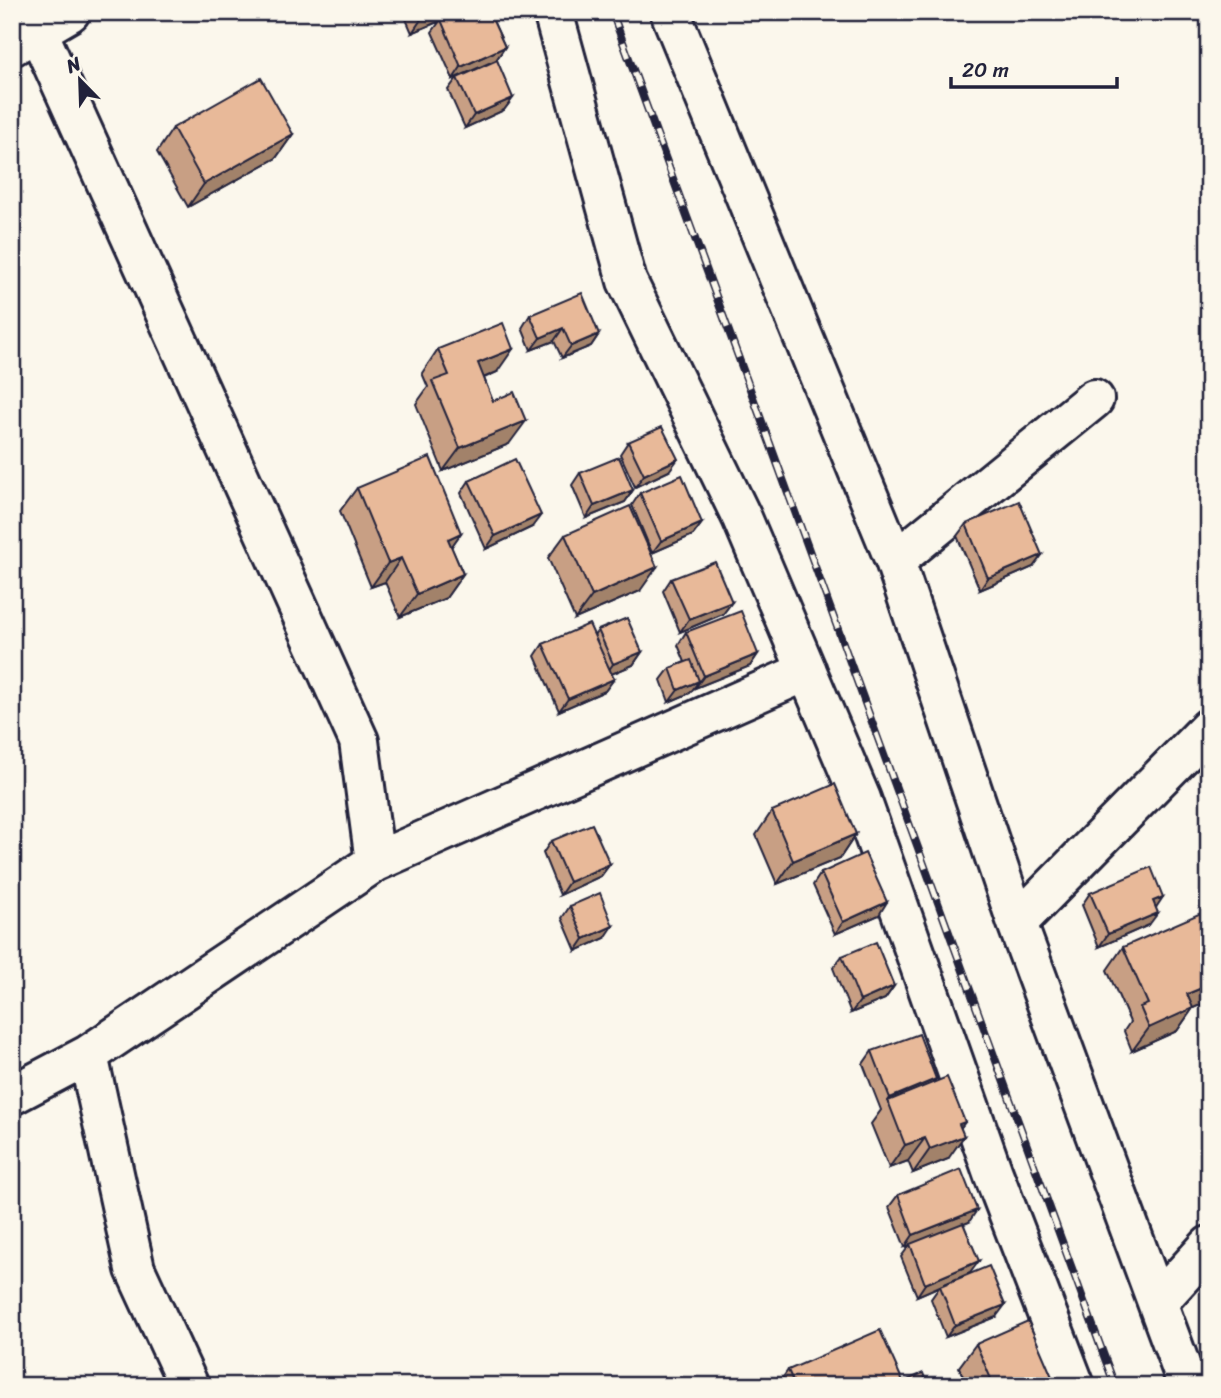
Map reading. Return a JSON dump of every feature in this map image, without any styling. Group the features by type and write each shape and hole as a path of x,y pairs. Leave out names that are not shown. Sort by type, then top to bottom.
{"street":[{"path":"552,12 627,281 742,518 861,799 993,1173 1075,1386"},
{"path":"670,12 895,562 1017,923 1188,1386"},
{"path":"40,30 359,741 375,862"},
{"path":"895,562 1094,399"},
{"path":"12,1095 88,1055 375,862 807,671"},
{"path":"1017,923 1209,728"},
{"path":"88,1055 135,1269 189,1386"},
{"path":"1158,1302 1209,1246"}],"building":[{"path":"457,12 489,12 505,47 461,67 441,20"},
{"path":"497,60 513,98 474,115 457,78"},
{"path":"261,78 293,134 204,184 173,128"},
{"path":"582,293 599,334 571,346 563,328 540,338 530,315"},
{"path":"503,323 513,349 478,363 493,401 514,392 526,421 460,448 432,381 449,375 438,349"},
{"path":"662,427 678,459 644,475 628,442"},
{"path":"430,457 461,533 448,539 463,574 417,594 401,558 388,563 357,488"},
{"path":"619,457 633,490 594,506 580,473"},
{"path":"515,459 541,515 495,536 469,481"},
{"path":"682,475 702,523 661,541 640,493"},
{"path":"1019,501 1042,555 988,578 966,524"},
{"path":"630,506 657,567 592,596 565,535"},
{"path":"715,562 732,602 689,619 671,579"},
{"path":"741,611 758,654 704,676 686,632"},
{"path":"627,618 642,652 613,664 598,630"},
{"path":"589,624 614,679 568,699 543,644"},
{"path":"691,660 699,681 678,690 670,668"},
{"path":"835,784 856,834 793,861 772,811"},
{"path":"592,824 610,864 569,882 551,841"},
{"path":"865,853 887,902 843,922 821,873"},
{"path":"1151,867 1163,897 1153,901 1158,913 1108,934 1090,893"},
{"path":"600,893 613,926 584,939 570,906"},
{"path":"1201,913 1209,930 1209,985 1187,994 1193,1008 1149,1028 1140,1007 1148,1004 1123,947"},
{"path":"876,942 894,986 860,1001 842,956"},
{"path":"919,1034 936,1079 890,1098 872,1051"},
{"path":"947,1077 965,1122 959,1124 964,1136 930,1149 925,1138 905,1145 888,1101"},
{"path":"961,1169 977,1210 913,1235 898,1195"},
{"path":"963,1223 979,1261 925,1284 910,1244"},
{"path":"989,1266 1005,1305 955,1325 940,1286"},
{"path":"1028,1321 1056,1386 994,1386 976,1344"},
{"path":"880,1330 903,1382 923,1373 928,1386 795,1386 788,1370"}],"railway":[{"path":"612,12 1115,1386"}]}
